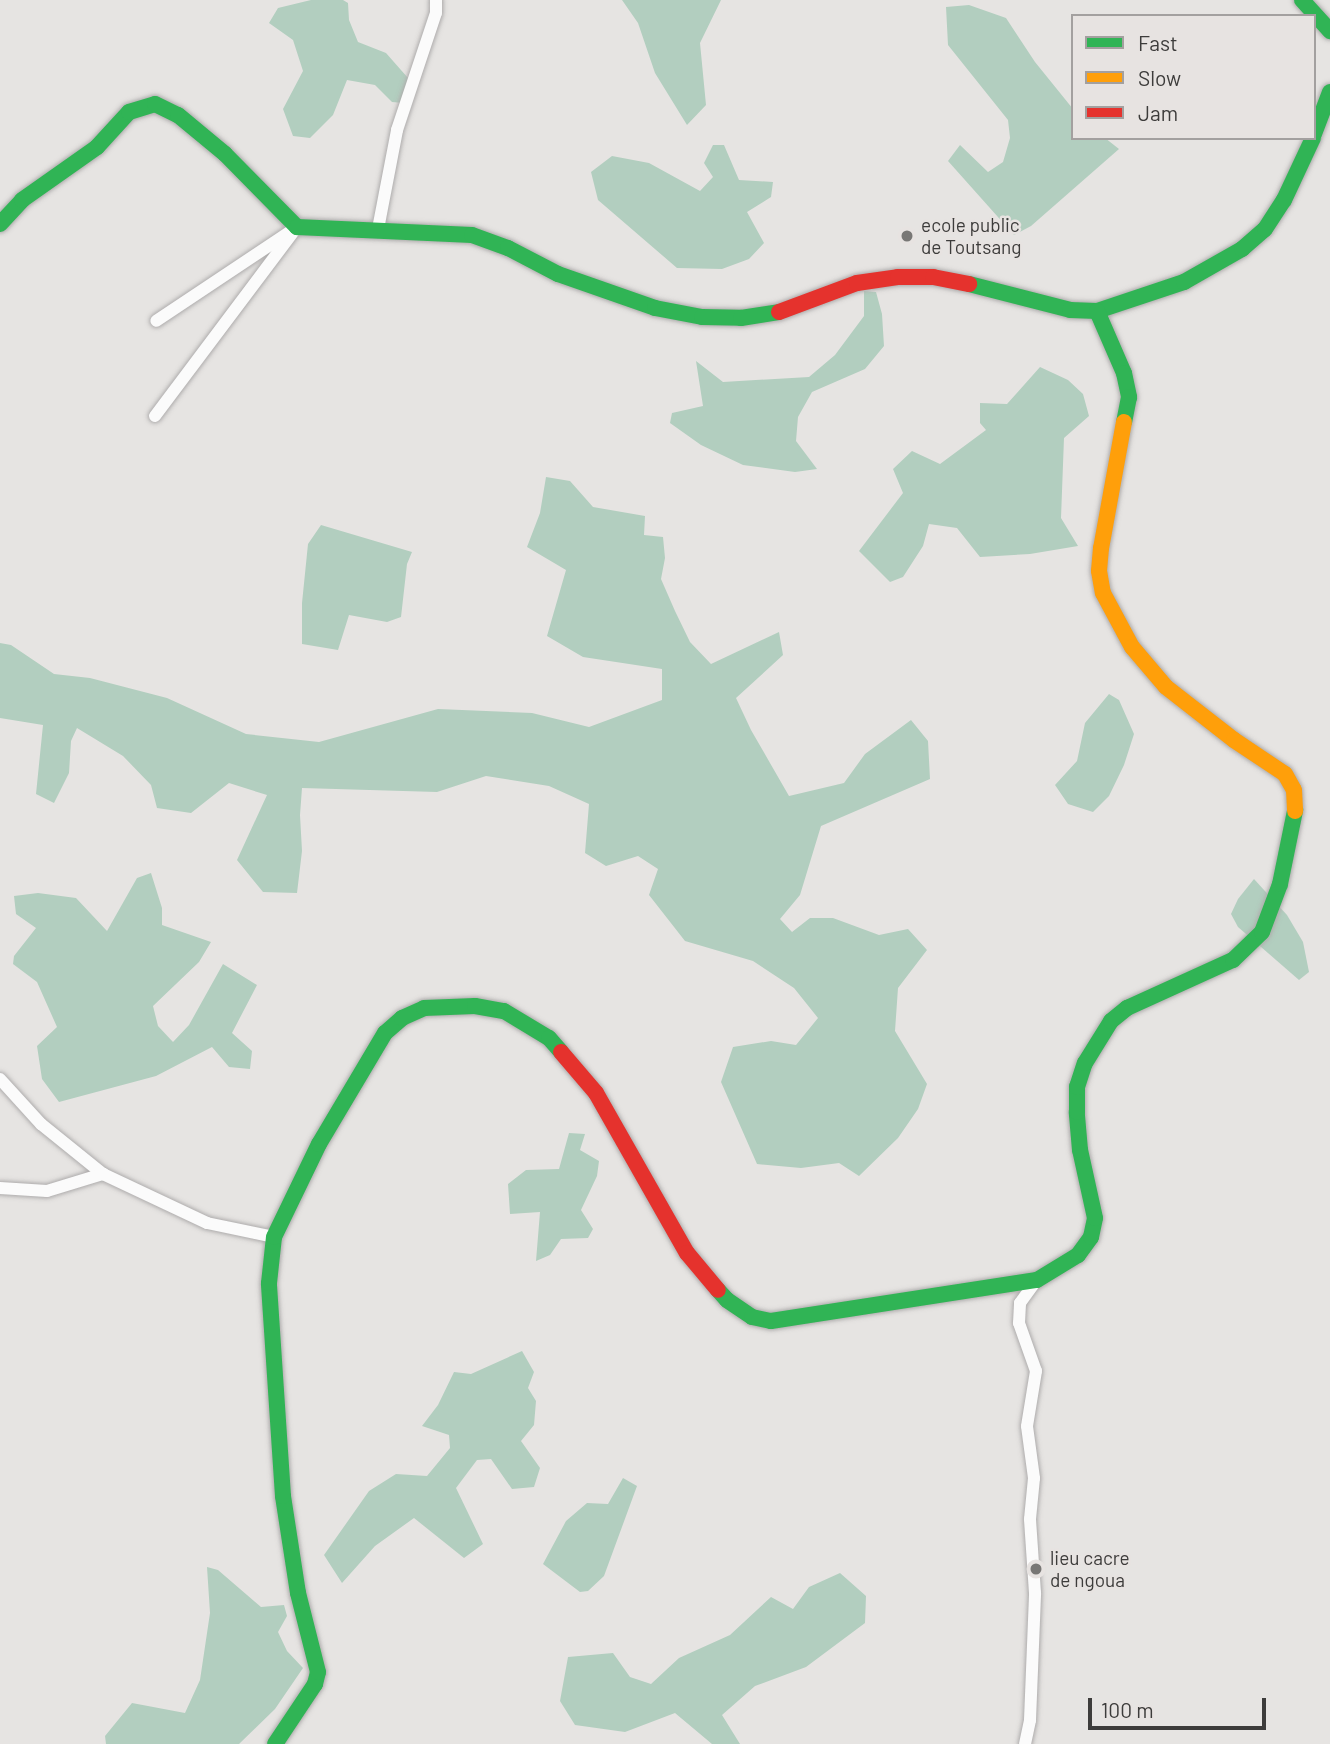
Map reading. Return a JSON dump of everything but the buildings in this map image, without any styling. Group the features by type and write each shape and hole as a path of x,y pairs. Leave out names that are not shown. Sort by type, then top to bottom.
{"street":[{"path":"378,229 397,130 436,13 436,0"},
{"path":"1302,0 1315,14"},
{"path":"1316,16 1330,31"},
{"path":"1316,128 1330,92"},
{"path":"0,224 23,200 97,147 130,112 155,104 178,116 225,153 268,201 297,227 472,235 614,296 702,317 741,318 779,312 857,284 898,278 962,282 1070,310 1097,311 1184,282 1242,249 1265,229 1284,200 1311,140"},
{"path":"156,321 297,227"},
{"path":"155,415 297,227"},
{"path":"1025,1744 1030,1720 1035,1593 1030,1520 1034,1478 1027,1426 1036,1371 1019,1323 1020,1303 1037,1280 1078,1255 1091,1237 1095,1218 1080,1150 1077,1087 1085,1063 1111,1021 1127,1008 1203,976 1233,960 1262,932 1280,884 1295,809 1294,790 1285,774 1234,740 1167,687 1132,647 1103,593 1099,571 1101,548 1129,397 1124,373 1097,311"},
{"path":"275,1744 315,1684 318,1672 298,1593 283,1496 269,1283 274,1237 307,1166 385,1033 402,1017 424,1008 475,1006 504,1011 550,1038 572,1061 619,1130 687,1253 727,1300 752,1317 771,1321 1037,1280"},
{"path":"0,1079 41,1124 103,1174 207,1223 274,1237"},
{"path":"0,1188 47,1191 103,1174"}],"green space":[{"path":"311,0 343,0 348,3 349,20 358,42 386,53 408,78 404,103 392,102 375,85 347,80 333,115 310,138 293,136 283,109 303,71 293,40 269,23 278,8"},
{"path":"622,0 721,0 700,43 706,105 687,125 655,73 638,23"},
{"path":"969,5 1006,18 1035,62 1071,107 1071,140 1108,140 1119,149 1031,226 1014,235 948,161 960,145 988,172 1003,162 1010,138 1008,120 948,45 946,7"},
{"path":"713,145 724,145 739,180 773,182 771,197 747,212 764,243 749,259 722,269 677,268 598,200 591,172 612,156 649,163 700,191 713,177 704,163"},
{"path":"864,291 876,292 882,314 884,346 865,369 812,392 798,417 796,441 817,469 795,472 743,465 701,445 670,423 672,413 703,406 696,361 723,382 809,377 835,355 864,316"},
{"path":"1040,367 1068,380 1083,394 1089,416 1064,438 1061,518 1078,546 1030,554 980,557 957,528 929,524 923,546 903,577 890,582 859,551 903,493 893,469 912,451 940,464 986,430 980,423 980,403 1007,404"},
{"path":"546,477 570,481 593,507 645,516 644,535 663,537 665,558 661,579 675,611 690,642 711,664 779,632 783,655 736,698 789,796 844,783 865,754 911,720 928,741 930,779 821,826 800,895 780,919 792,932 810,918 833,918 879,935 908,929 927,950 898,988 895,1031 927,1084 918,1109 898,1138 859,1176 839,1163 801,1168 757,1164 721,1082 733,1047 771,1041 796,1045 818,1018 794,988 753,961 685,941 649,895 658,869 638,856 606,866 585,853 589,804 549,786 486,776 437,792 302,788 302,851 297,893 263,892 237,860 267,795 229,783 191,813 157,808 151,785 123,756 77,728 71,741 69,773 54,803 36,794 43,725 0,718 0,643 11,645 54,674 90,678 167,698 246,734 319,742 438,709 532,713 589,727 662,700 662,669 583,657 547,636 566,570 527,547 540,513"},
{"path":"321,525 412,552 407,564 401,617 387,622 349,615 338,650 302,644 302,603 308,544"},
{"path":"1109,694 1119,700 1134,734 1124,765 1109,796 1093,812 1068,804 1055,785 1077,761 1085,723"},
{"path":"151,873 162,908 162,925 211,942 199,962 153,1006 158,1026 173,1042 189,1025 223,964 257,985 232,1033 252,1051 250,1069 229,1067 212,1047 156,1076 59,1102 42,1079 37,1046 57,1027 37,982 13,964 14,956 36,928 16,914 14,896 38,893 76,898 107,931 137,878"},
{"path":"1254,879 1287,915 1303,942 1309,972 1299,980 1238,927 1231,914 1238,899"},
{"path":"569,1133 585,1134 580,1150 599,1161 597,1176 581,1210 593,1229 588,1238 561,1239 550,1255 536,1261 540,1212 510,1214 508,1184 526,1170 559,1169"},
{"path":"522,1351 534,1372 528,1388 536,1401 534,1425 521,1441 540,1468 534,1487 512,1489 491,1459 477,1460 456,1488 483,1544 464,1558 414,1518 375,1546 342,1583 324,1555 369,1491 396,1474 427,1476 450,1448 449,1435 422,1426 438,1405 454,1372 471,1374"},
{"path":"623,1478 637,1486 604,1576 588,1591 580,1592 543,1564 566,1521 587,1503 608,1504"},
{"path":"207,1567 218,1570 261,1607 284,1605 287,1616 278,1632 287,1651 303,1668 275,1709 239,1744 106,1744 105,1736 132,1703 185,1713 200,1680 210,1613"},
{"path":"840,1573 866,1596 865,1623 806,1667 755,1686 722,1715 740,1744 712,1744 675,1713 625,1732 575,1725 560,1701 568,1657 613,1653 630,1677 651,1684 679,1658 730,1635 771,1597 793,1609 809,1587"}],"traffic: fast":[{"path":"1302,0 1315,14"},
{"path":"1316,16 1330,31"},
{"path":"1316,129 1330,92"},
{"path":"0,224 22,200 97,147 129,112 155,104 178,115 225,154 297,227 472,235 508,248 558,274 655,308 702,317 741,318 779,312"},
{"path":"969,284 1070,310 1097,311 1184,282 1242,249 1265,229 1284,200 1312,140"},
{"path":"1097,311 1124,373 1129,397 1124,422"},
{"path":"718,1290 727,1300 752,1317 771,1321 1037,1280 1078,1255 1091,1237 1095,1218 1080,1150 1077,1112 1077,1087 1085,1063 1111,1021 1127,1008 1233,960 1262,932 1280,884 1295,811"},
{"path":"275,1744 315,1684 318,1672 298,1593 283,1496 269,1283 274,1237 319,1144 385,1033 402,1018 424,1008 475,1006 504,1011 549,1038 561,1052"}],"traffic: slow":[{"path":"1124,422 1101,548 1099,571 1103,593 1132,647 1166,687 1234,740 1285,774 1294,790 1295,811"}],"traffic: jam":[{"path":"779,312 857,283 898,277 933,277 969,284"},
{"path":"561,1052 596,1093 687,1253 718,1290"}],"place":[{"name":"ecole public de Toutsang","path":"907,236"},
{"name":"lieu cacre de ngoua","path":"1036,1569"}]}
